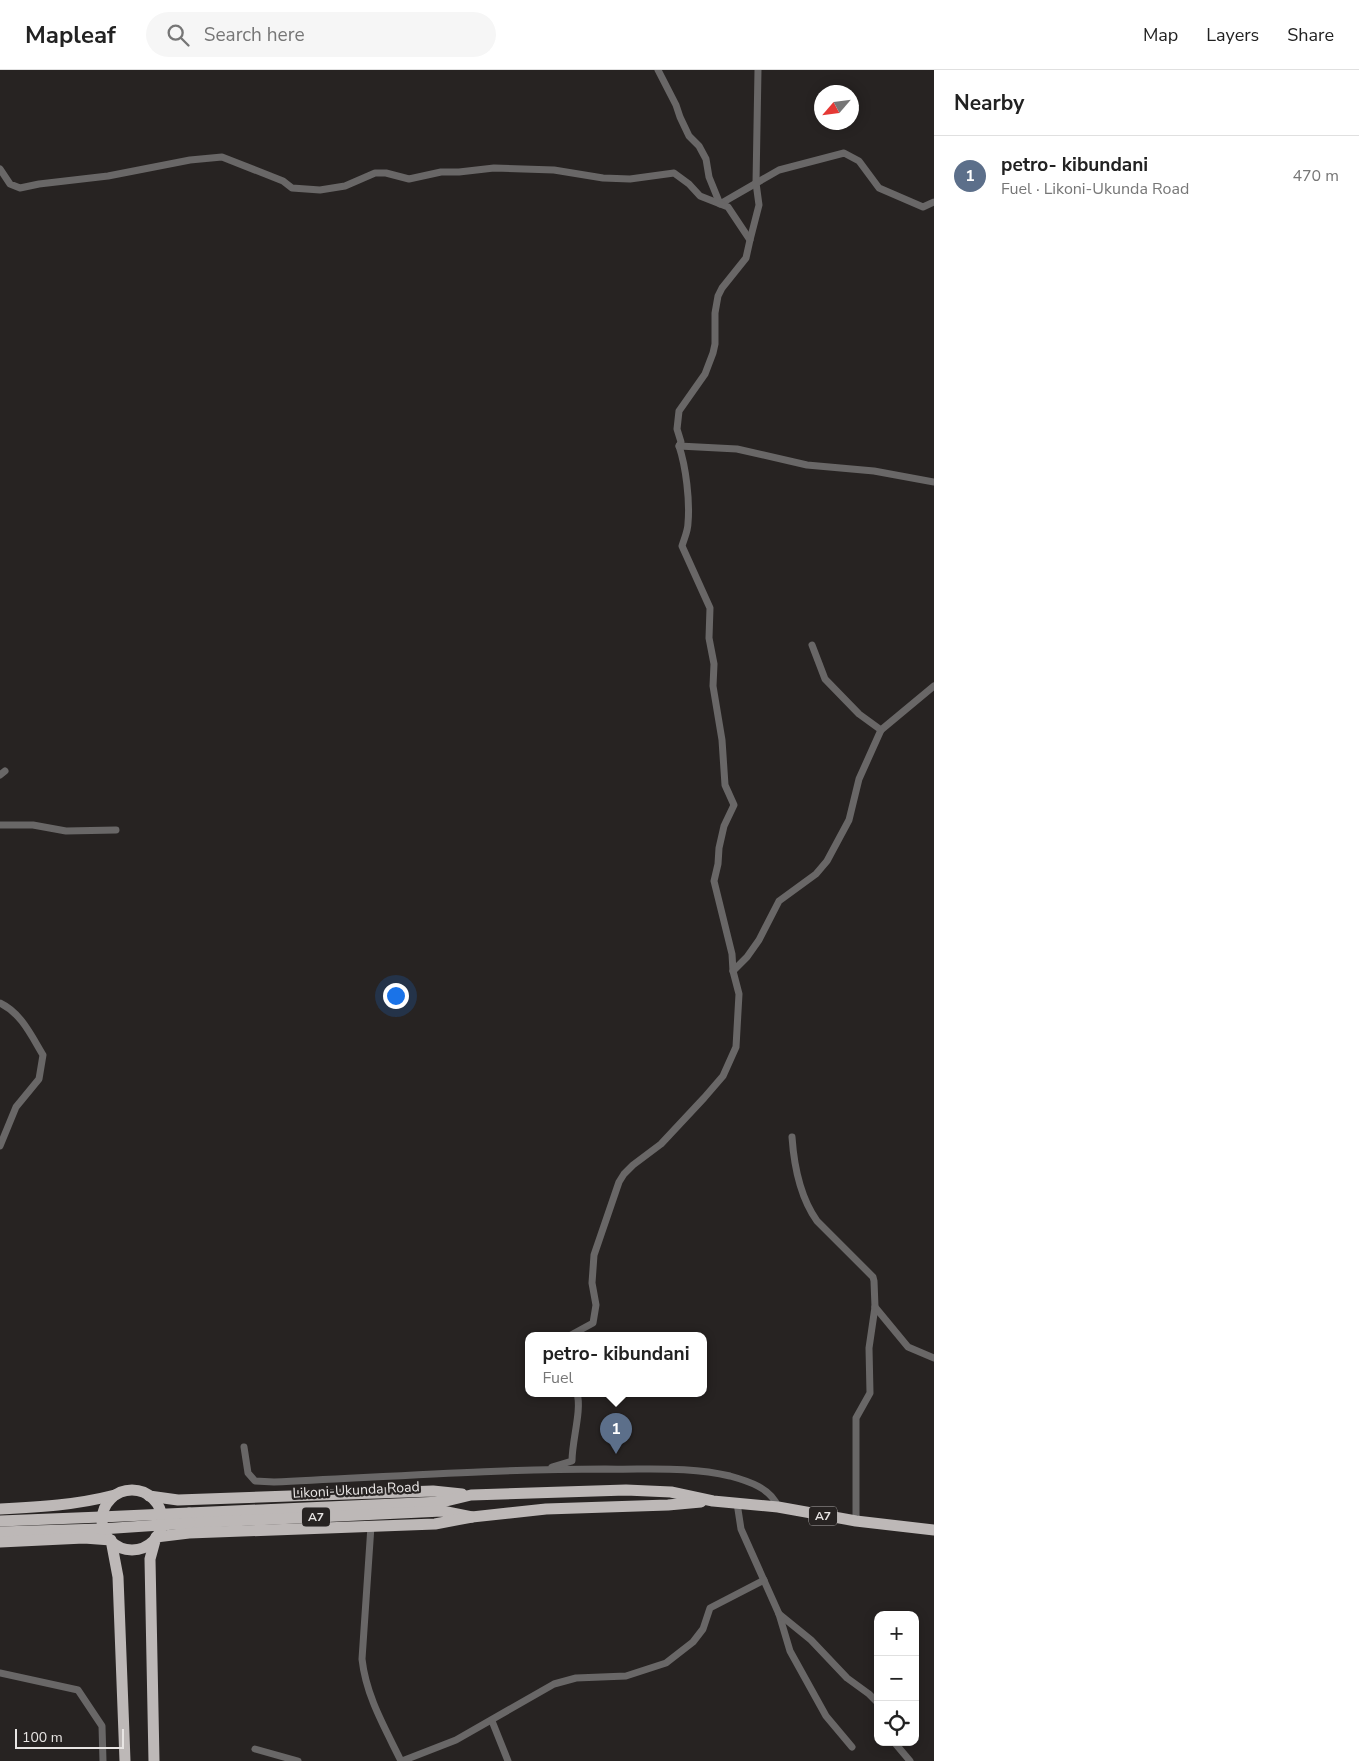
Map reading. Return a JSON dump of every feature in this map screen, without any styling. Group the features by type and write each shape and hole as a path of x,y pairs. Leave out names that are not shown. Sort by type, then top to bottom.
{"highway":[{"path":"0,1509 83,1503 133,1490 149,1496 178,1500 433,1491 471,1495"},
{"name":"Likoni-Ukunda Road","path":"0,1532 101,1529 442,1506 471,1495 626,1490 671,1492 713,1501 778,1508 856,1521 934,1530"},
{"path":"116,1495 108,1503 103,1513 104,1530 110,1540 118,1577 125,1761"},
{"path":"149,1496 157,1504 162,1515 161,1527 150,1560 154,1761"},
{"name":"Likoni-Ukunda Road","path":"0,1521 442,1506 472,1516 546,1509 668,1505 713,1501"},
{"path":"0,1542 84,1538 110,1540 120,1547 131,1550 148,1546 156,1538 189,1533 435,1524 472,1516"}],"street":[{"path":"658,70 676,104 689,136 699,146 706,159 710,177 720,204"},
{"path":"678,446 681,442 677,430 679,411 705,374 715,344 715,313 718,296 722,288 746,258 759,205 756,183 758,70"},
{"path":"720,204 779,170 844,153 859,161 879,188 923,207 934,202"},
{"path":"0,185 10,184 20,188 108,176 190,160 222,157 283,181 292,188 312,190 340,188 375,173 386,173 409,179 441,172 494,168 554,170 602,178 630,179 674,173 689,184 700,196 728,207 750,240"},
{"path":"0,169 10,184"},
{"path":"678,446 737,449 807,465 874,471 934,482"},
{"path":"577,1332 594,1323 596,1304 592,1283 594,1255 619,1182 633,1165 661,1144 704,1098 723,1076 736,1047 739,994 733,971 732,954 714,881 724,826 734,805 725,785 722,740 712,686 714,664 709,638 710,608 682,546 688,525 688,505 685,462 678,446"},
{"path":"812,645 825,679 859,714 882,730"},
{"path":"733,971 747,957 759,940 779,901 816,874 827,861 849,820 859,779 882,730 934,686"},
{"path":"0,825 33,825 66,831 116,830"},
{"path":"0,1003 14,1012 21,1020 43,1055 38,1079 16,1107 0,1146"},
{"path":"792,1137 802,1192 812,1215 873,1277 874,1307 869,1348 870,1393 856,1418 856,1521"},
{"path":"874,1307 908,1346 934,1358"},
{"path":"545,1469 572,1460 572,1447 580,1402 578,1397"},
{"path":"244,1447 248,1472 255,1481 274,1482 545,1469 690,1470 729,1476 756,1484 775,1499 778,1508"},
{"path":"737,1503 741,1528 779,1614 790,1651 826,1716 852,1747"},
{"path":"371,1526 362,1659 363,1673 373,1703 402,1761 456,1740 554,1684 576,1678 626,1676 666,1663 693,1642 703,1629 710,1608 764,1580"},
{"path":"779,1614 811,1640 847,1678 876,1701"},
{"path":"0,1673 78,1690 102,1726 103,1761"},
{"path":"492,1721 508,1761"},
{"path":"897,1746 910,1761"},
{"path":"255,1749 298,1761"}],"place":[{"name":"petro- kibundani","path":"616,1454"}]}
